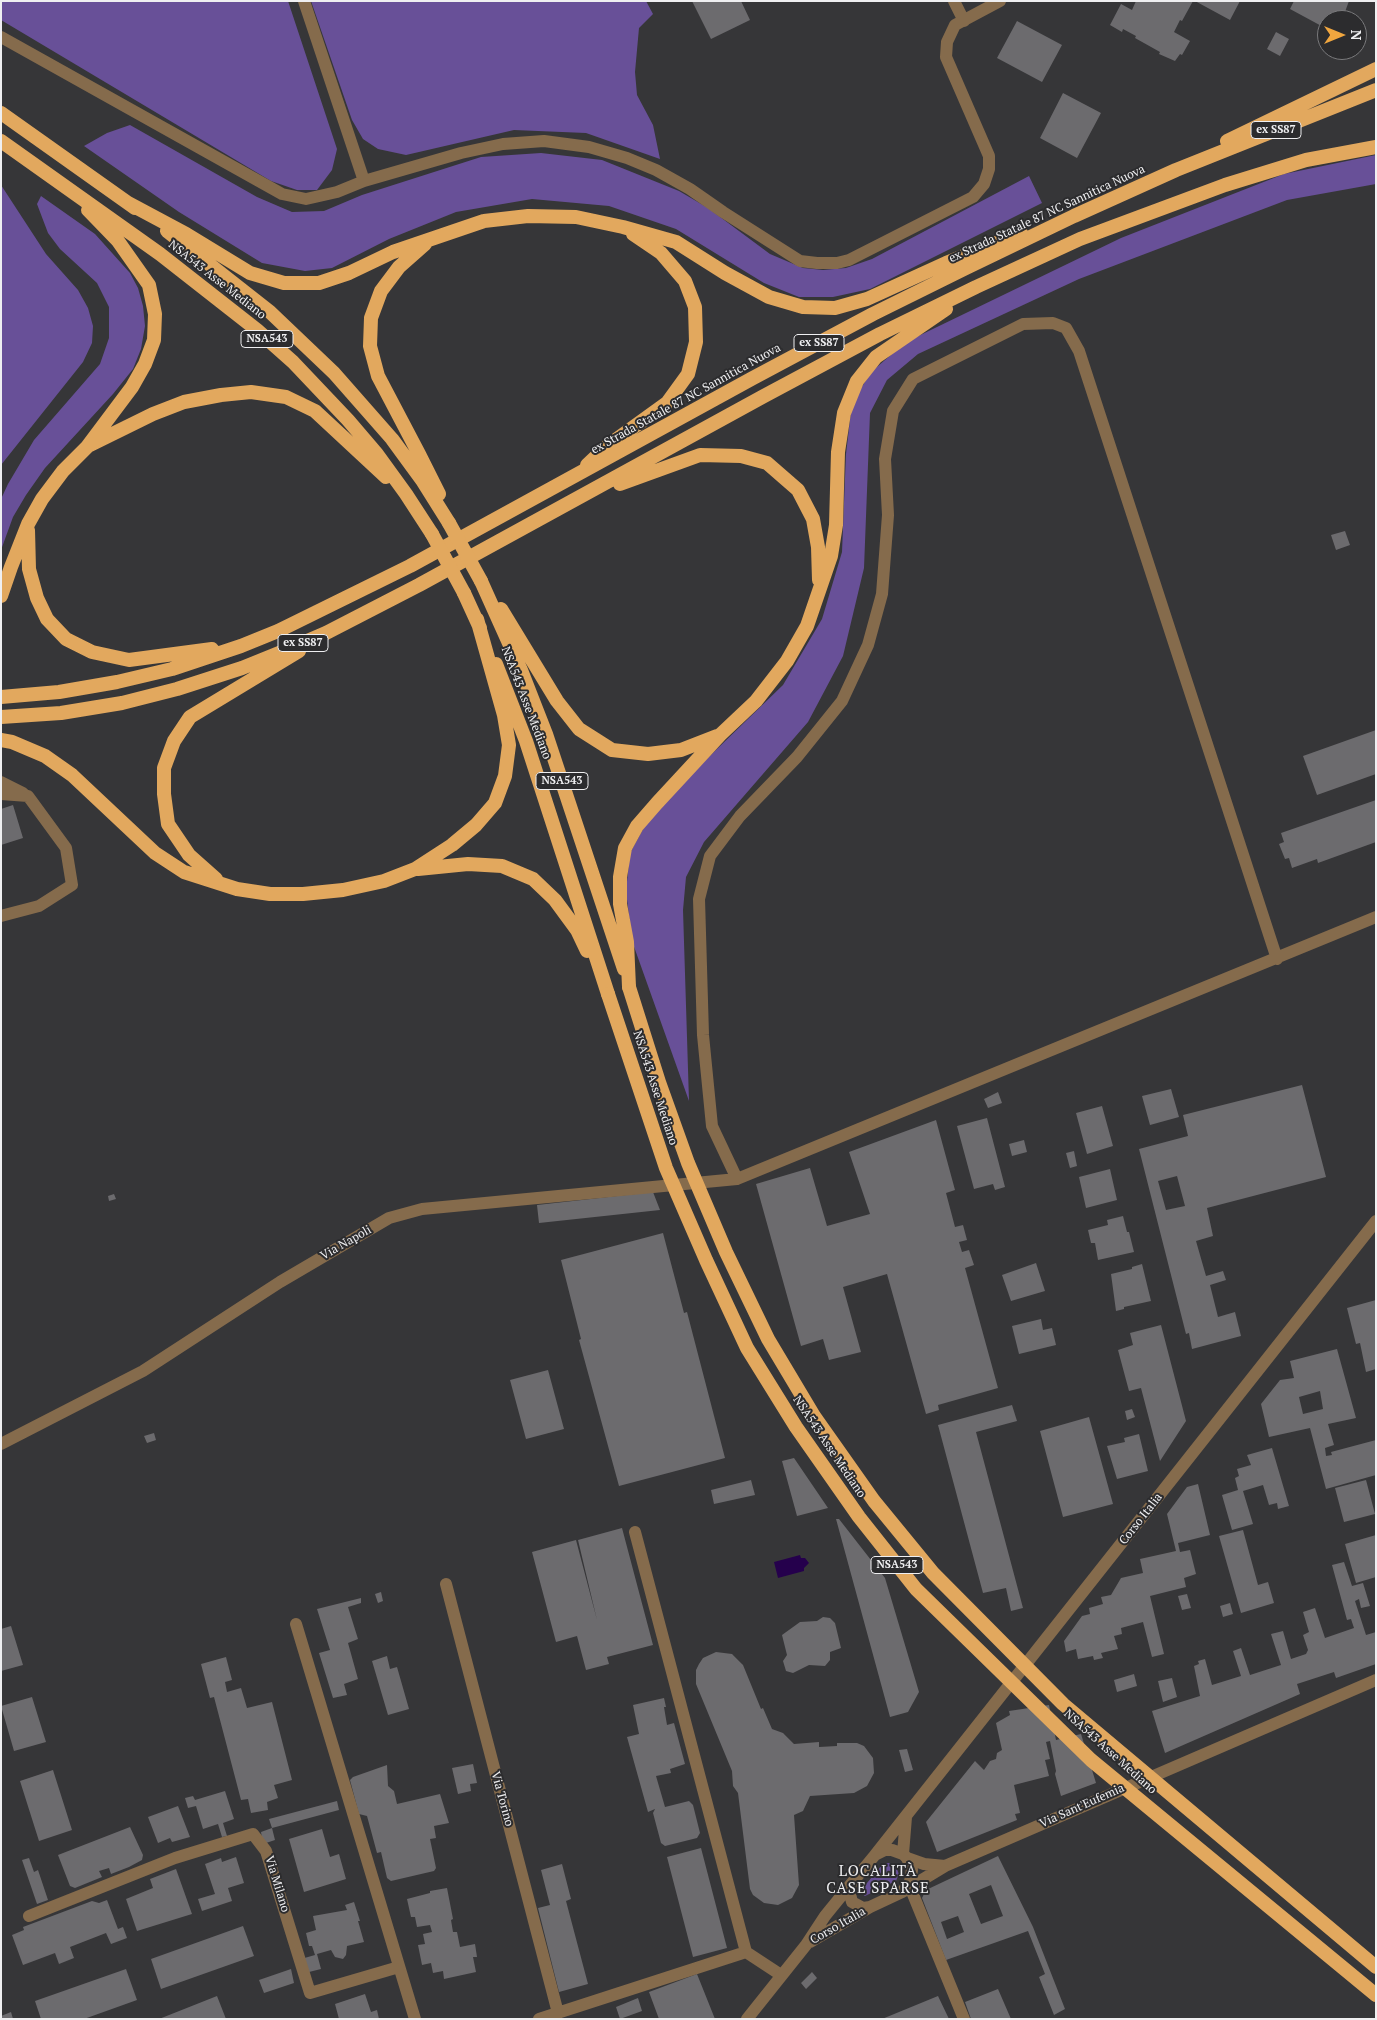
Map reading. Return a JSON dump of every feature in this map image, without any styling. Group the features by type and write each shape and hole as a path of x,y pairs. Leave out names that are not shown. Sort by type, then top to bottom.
{"highway":[{"path":"1176,170 1234,137 1376,69"},
{"name":"ex Strada Statale 87 NC Sannitica Nuova","path":"1,697 59,692 117,682 172,669 241,646 318,613 410,566 864,319 1074,216 1176,170 1376,90"},
{"name":"NSA543 Asse Mediano","path":"1,113 171,234 270,312 314,353 365,407 392,439 422,480 449,522 481,581 521,670 546,734 630,987 659,1082 682,1145 726,1252 768,1340 814,1416 874,1501 933,1573 1063,1704 1376,1967"},
{"name":"NSA543 Asse Mediano","path":"1,141 167,260 257,330 293,362 348,420 406,494 432,534 477,619 526,741 666,1168 747,1348 796,1427 859,1517 916,1589 1091,1760 1376,1995"},
{"name":"ex SS87","path":"1,717 61,713 122,703 177,689 242,668 326,633 579,499 814,370 976,287 1080,239 1243,180 1306,160 1376,147"},
{"path":"1,596 28,524 42,500 63,472 87,447 132,388 145,364 154,340 155,314 149,285 118,240 63,184"},
{"path":"128,203 186,234 250,273 284,283 319,283 350,273 393,252 484,222 528,216 576,217 623,227 676,242 769,297 803,307 835,308 867,299 998,241 1074,216"},
{"path":"569,480 606,447 667,403 688,374 696,342 695,307 685,281 661,253 623,227"},
{"path":"430,240 399,267 381,291 371,318 370,346 378,376 435,484 449,522"},
{"path":"630,987 628,942 620,904 620,877 625,848 637,826 656,803 720,735 756,701 787,661 807,626 831,556 836,525 838,452 844,414 857,381 876,357 976,287"},
{"path":"87,447 153,414 184,402 251,392 286,397 315,411 406,494"},
{"path":"579,499 700,455 740,456 767,464 798,490 813,519 818,547 820,590"},
{"path":"28,524 29,569 37,598 47,620 66,639 92,652 130,660 241,646"},
{"path":"481,581 514,628 557,701 580,729 612,750 648,754 681,750 720,735"},
{"path":"1,740 12,742 46,756 72,775 156,853 184,872 237,889 270,894 303,894 343,890 384,881 415,869 476,825 495,803 505,776 509,746 504,715 477,619"},
{"path":"220,883 189,855 168,824 164,794 164,768 174,741 190,717 241,685 283,663 326,633"},
{"path":"415,869 468,864 502,866 533,880 556,900 577,930 608,994"}],"street":[{"path":"304,1 364,181"},
{"path":"954,1 964,20"},
{"path":"1,37 282,194 306,199 337,192 364,181 460,153 503,144 544,141 589,146 628,158 656,170 690,189 800,261 837,263 849,260 973,197 984,184 989,169 989,156 946,57 947,42 955,25 1000,1"},
{"path":"737,1180 712,1126 703,1036 699,899 710,856 740,816 798,757 842,701 868,645 882,594 888,515 885,459 893,411 913,379 1023,324 1053,323 1066,328 1079,351 1277,959"},
{"path":"1,782 28,796 66,848 72,884 39,906 1,916"},
{"path":"1,794 28,796"},
{"name":"Via Napoli","path":"1,1444 143,1372 280,1282 388,1218 422,1209 737,1180 1376,917"},
{"name":"Corso Italia","path":"747,2019 806,1944 825,1916 906,1817 1376,1221"},
{"path":"635,1532 746,1952 781,1975"},
{"name":"Via Torino","path":"446,1584 558,2013"},
{"path":"296,1624 416,2019"},
{"name":"Via Sant'Eufemia","path":"906,1889 945,1866 1376,1680"},
{"path":"906,1817 905,1856 912,1870 912,1876 906,1889 964,2019"},
{"name":"Via Milano","path":"29,1916 175,1858 253,1834 266,1851 310,1993 399,1967"},
{"path":"874,1855 885,1850 897,1851 929,1865 945,1866"},
{"name":"Corso Italia","path":"851,1884 849,1890 852,1902 863,1908 870,1908"},
{"name":"Corso Italia","path":"806,1944 906,1889"},
{"path":"539,2019 746,1952"}],"shaded area":[{"path":"1,1 288,1 337,149 332,170 317,190 297,190 271,181 1,20"},
{"path":"311,1 646,1 653,14 639,28 635,72 637,95 653,125 660,159 586,133 514,130 406,155 378,149 363,139 352,120"},
{"path":"130,125 257,197 292,212 324,211 362,195 481,157 541,153 602,160 679,191 708,208 770,254 803,268 823,270 846,268 872,259 1029,176 1042,203 870,289 833,297 799,297 764,283 676,229 609,206 532,199 456,212 389,239 332,268 305,271 262,263 179,212 84,146 107,133"},
{"path":"1376,155 1376,184 1287,200 1079,279 918,354 887,380 870,413 864,568 843,656 808,722 704,842 686,877 683,910 689,1101 632,941 626,891 630,853 653,811 783,685 822,619 842,552 846,454 852,403 871,372 906,342 1121,238 1284,174"},
{"path":"1,185 46,254 78,290 88,308 93,326 92,343 83,362 1,465"},
{"path":"41,196 95,234 130,273 138,288 143,306 145,326 141,349 133,369 113,394 45,468 13,517 1,550 1,499 8,484 34,440 100,364 109,338 109,307 97,283 60,249 48,233 37,204"},
{"path":"800,1555 801,1558 805,1558 809,1563 804,1568 804,1571 778,1578 774,1562"},
{"path":"885,1863 896,1867 899,1874 896,1881 865,1896 861,1893 862,1889"}],"building":[{"path":"692,1 741,1 750,20 711,39"},
{"path":"1136,1 1193,1 1174,32 1190,41 1182,55 1180,54 1175,61 1159,54 1160,52 1135,38 1136,36 1123,29 1122,32 1110,25 1121,4 1132,10"},
{"path":"1195,1 1240,1 1230,20"},
{"path":"1294,1 1349,1 1346,10 1317,10 1317,24 1290,9"},
{"path":"1017,21 1062,45 1042,82 997,58"},
{"path":"1276,32 1289,39 1280,56 1267,49"},
{"path":"1063,93 1101,113 1077,158 1040,138"},
{"path":"1345,531 1350,545 1336,550 1331,535"},
{"path":"1376,730 1376,774 1317,795 1303,756"},
{"path":"1376,800 1376,842 1318,863 1317,859 1292,868 1289,858 1285,859 1279,844 1284,842 1281,833"},
{"path":"13,805 23,838 1,845 1,809"},
{"path":"1302,1085 1326,1177 1207,1208 1213,1236 1196,1241 1206,1276 1223,1271 1226,1280 1210,1285 1218,1317 1235,1312 1241,1336 1192,1349 1189,1333 1186,1334 1139,1149 1188,1136 1183,1115","holes":["1177,1176 1185,1206 1166,1210 1158,1181"]},
{"path":"1171,1089 1179,1117 1150,1125 1142,1096"},
{"path":"998,1092 1002,1103 988,1108 984,1099"},
{"path":"1102,1106 1113,1146 1087,1154 1076,1113"},
{"path":"987,1118 1005,1187 995,1190 993,1184 974,1189 957,1126"},
{"path":"936,1120 955,1190 946,1193 955,1227 963,1225 967,1240 959,1242 962,1252 969,1250 974,1265 965,1268 998,1388 938,1405 939,1410 926,1414 887,1274 843,1287 861,1352 829,1360 823,1339 801,1346 756,1184 810,1168 827,1226 870,1214 849,1152"},
{"path":"1024,1140 1027,1152 1012,1156 1009,1144"},
{"path":"1074,1151 1077,1166 1070,1168 1066,1153"},
{"path":"1110,1169 1117,1200 1086,1208 1079,1177"},
{"path":"653,1192 660,1210 539,1223 537,1205"},
{"path":"114,1194 116,1199 109,1201 108,1196"},
{"path":"1123,1216 1134,1252 1098,1260 1095,1243 1091,1243 1088,1230 1108,1225 1107,1220"},
{"path":"663,1233 684,1313 687,1312 725,1458 619,1486 579,1340 581,1339 561,1260"},
{"path":"1036,1263 1045,1291 1011,1301 1002,1275"},
{"path":"1142,1264 1151,1301 1124,1307 1124,1309 1116,1311 1111,1274 1132,1269 1132,1267"},
{"path":"1376,1300 1376,1369 1366,1372 1360,1343 1356,1344 1347,1308"},
{"path":"1041,1319 1043,1330 1052,1328 1056,1345 1019,1354 1012,1326"},
{"path":"1161,1325 1186,1421 1160,1461 1141,1388 1129,1391 1118,1350 1133,1345 1130,1333"},
{"path":"1337,1349 1356,1418 1328,1424 1334,1445 1325,1448 1326,1456 1332,1455 1331,1452 1376,1440 1376,1475 1326,1489 1310,1428 1269,1437 1261,1404 1280,1380 1294,1378 1290,1361","holes":["1320,1391 1323,1409 1303,1414 1299,1397"]},
{"path":"548,1370 564,1429 526,1439 510,1380"},
{"path":"1012,1405 1017,1421 976,1432 1023,1608 1011,1611 1006,1588 983,1593 938,1425"},
{"path":"1132,1409 1135,1417 1127,1420 1125,1411"},
{"path":"1089,1417 1113,1504 1063,1517 1040,1431"},
{"path":"154,1433 156,1440 147,1443 144,1436"},
{"path":"1139,1434 1148,1471 1117,1479 1107,1446 1125,1442 1124,1438"},
{"path":"1272,1448 1289,1506 1278,1509 1277,1503 1269,1505 1263,1485 1243,1491 1253,1524 1232,1530 1222,1495 1238,1490 1235,1478 1239,1476 1237,1469 1251,1465 1247,1455"},
{"path":"794,1458 828,1508 797,1516 782,1461"},
{"path":"751,1480 755,1495 714,1504 711,1490"},
{"path":"1366,1480 1375,1514 1344,1522 1335,1488"},
{"path":"1198,1484 1210,1535 1178,1543 1180,1552 1190,1550 1196,1574 1184,1578 1186,1587 1150,1596 1164,1654 1152,1657 1143,1622 1121,1628 1122,1634 1114,1636 1118,1649 1101,1653 1103,1658 1094,1660 1093,1656 1078,1659 1076,1649 1066,1652 1064,1641 1082,1616 1090,1614 1089,1608 1103,1604 1101,1597 1111,1595 1121,1578 1143,1573 1140,1559 1176,1551 1167,1514 1187,1487"},
{"path":"836,1519 839,1519 885,1578 919,1692 908,1712 890,1717"},
{"path":"622,1528 653,1645 607,1657 609,1664 586,1670 577,1636 556,1642 532,1552 576,1540 597,1620 578,1540"},
{"path":"1243,1530 1258,1585 1268,1582 1274,1603 1241,1613 1219,1536"},
{"path":"1376,1535 1376,1577 1356,1583 1345,1544"},
{"path":"1344,1562 1352,1586 1363,1583 1370,1606 1361,1608 1359,1599 1355,1601 1366,1635 1376,1632 1376,1664 1336,1678 1334,1672 1297,1684 1300,1694 1165,1753 1152,1711 1200,1696 1194,1666 1199,1664 1198,1661 1205,1659 1212,1685 1241,1676 1233,1651 1241,1648 1250,1675 1281,1665 1271,1634 1283,1631 1291,1659 1306,1654 1308,1650 1303,1635 1309,1632 1303,1612 1315,1608 1325,1638 1354,1628 1351,1619 1347,1620 1332,1565"},
{"path":"381,1592 383,1601 378,1603 375,1594"},
{"path":"1187,1594 1191,1608 1182,1610 1178,1596"},
{"path":"361,1598 361,1603 348,1607 358,1639 348,1643 358,1679 344,1684 347,1695 333,1698 319,1653 330,1650 317,1609"},
{"path":"1230,1603 1233,1614 1223,1617 1220,1606"},
{"path":"823,1617 830,1618 835,1623 841,1648 830,1652 830,1660 825,1666 809,1665 793,1673 786,1671 783,1661 787,1655 782,1635 800,1622 817,1621"},
{"path":"11,1626 23,1665 1,1671 1,1629"},
{"path":"716,1652 732,1654 743,1665 761,1709 763,1708 772,1729 783,1733 794,1744 819,1742 819,1747 837,1746 837,1743 857,1743 864,1746 873,1758 874,1773 867,1786 854,1793 810,1796 803,1811 794,1815 799,1885 792,1898 778,1905 764,1903 753,1895 750,1889 738,1793 733,1786 732,1771 696,1684 696,1670 699,1664 703,1658"},
{"path":"387,1656 390,1669 397,1667 409,1709 388,1715 372,1661"},
{"path":"226,1657 232,1680 225,1682 227,1692 241,1688 247,1708 272,1702 292,1780 274,1785 278,1798 267,1802 268,1810 251,1813 248,1799 241,1800 214,1697 210,1698 201,1664"},
{"path":"1134,1674 1137,1686 1117,1692 1114,1680"},
{"path":"1172,1678 1177,1697 1163,1702 1158,1681"},
{"path":"32,1697 46,1742 14,1751 1,1706"},
{"path":"664,1698 667,1725 674,1723 685,1764 670,1769 671,1773 656,1776 665,1807 689,1801 693,1805 700,1833 697,1838 665,1846 661,1843 653,1813 655,1809 648,1812 627,1737 639,1734 633,1705"},
{"path":"1049,1705 1056,1740 1081,1734 1096,1783 1061,1796 1055,1774 1050,1741 1046,1742 1050,1759 1045,1760 1049,1776 1014,1785 1020,1813 1015,1814 1017,1820 937,1852 926,1822 975,1761 984,1770 990,1761 996,1759 997,1753 1002,1750 996,1723 1010,1715 1009,1711"},
{"path":"907,1749 913,1770 905,1772 899,1750"},
{"path":"473,1764 477,1783 470,1784 471,1791 458,1794 452,1768"},
{"path":"387,1765 388,1786 394,1791 397,1804 440,1794 449,1823 434,1826 436,1838 430,1839 436,1868 434,1871 391,1881 387,1878 381,1852 377,1853 367,1816 359,1814 350,1780 353,1777"},
{"path":"53,1770 72,1830 39,1841 20,1781"},
{"path":"225,1791 234,1819 223,1823 227,1836 222,1837 218,1824 203,1829 196,1806 188,1808 185,1798 193,1796 195,1800"},
{"path":"337,1801 339,1810 272,1828 269,1819"},
{"path":"178,1806 190,1837 172,1842 170,1838 158,1843 148,1817"},
{"path":"130,1827 143,1855 142,1860 111,1874 109,1868 99,1871 102,1877 75,1888 70,1886 58,1855"},
{"path":"272,1828 275,1840 263,1844 261,1832"},
{"path":"322,1829 330,1857 339,1854 346,1879 304,1892 289,1839"},
{"path":"701,1848 727,1948 693,1957 667,1857"},
{"path":"998,1856 1033,1927 1065,2009 1054,2015 1039,1977 1045,1974 1028,1931 946,1960 922,1898 926,1890","holes":["991,1885 1003,1916 981,1924 969,1894","958,1916 964,1932 947,1939 941,1922"]},
{"path":"236,1857 244,1883 228,1888 232,1901 202,1911 198,1899 215,1894 205,1864 221,1858 222,1862"},
{"path":"29,1858 34,1872 38,1870 48,1900 37,1904 22,1860"},
{"path":"562,1864 571,1899 566,1901 588,1984 559,1992 538,1908 550,1905 541,1870"},
{"path":"176,1869 192,1914 137,1931 126,1899 153,1888 150,1879"},
{"path":"447,1888 453,1919 451,1920 453,1932 457,1932 460,1947 475,1944 477,1957 473,1957 476,1972 444,1979 443,1971 433,1973 431,1963 422,1965 418,1945 425,1944 423,1934 432,1932 430,1925 417,1927 415,1917 411,1917 407,1899 430,1893 430,1891"},
{"path":"107,1900 118,1929 123,1927 127,1938 111,1944 106,1933 70,1947 74,1958 59,1964 55,1953 23,1965 12,1935 24,1930 23,1927 92,1901 99,1903"},
{"path":"354,1902 364,1942 347,1946 346,1955 343,1959 335,1957 331,1950 317,1954 321,1969 305,1973 301,1959 315,1955 312,1946 309,1946 306,1933 316,1930 313,1916 347,1910 345,1905"},
{"path":"243,1926 254,1956 161,1989 151,1959"},
{"path":"126,1969 137,2000 84,2019 41,2019 35,2001"},
{"path":"291,1969 294,1983 264,1993 259,1980"},
{"path":"812,1972 817,1978 806,1989 801,1983"},
{"path":"697,1974 715,2019 659,2019 649,1992"},
{"path":"998,1989 1011,2019 971,2019 965,2002"},
{"path":"365,1994 371,2012 377,2010 379,2019 339,2019 335,2004"},
{"path":"217,1996 226,2019 159,2019"},
{"path":"938,1996 949,2019 882,2019"},
{"path":"638,1998 642,2011 620,2019 616,2007"},
{"path":"11,2012 13,2019 1,2019 1,2016"}],"district":[{"name":"LOCALITÀ CASE SPARSE","path":"878,1880"}]}
